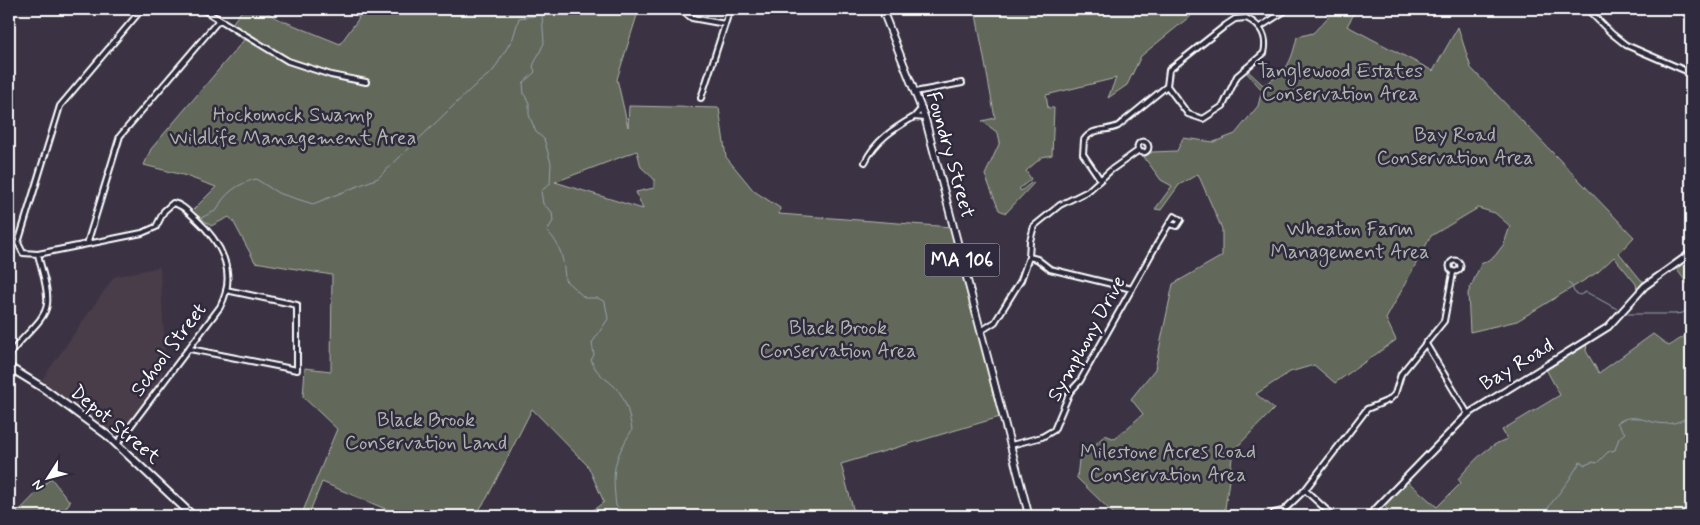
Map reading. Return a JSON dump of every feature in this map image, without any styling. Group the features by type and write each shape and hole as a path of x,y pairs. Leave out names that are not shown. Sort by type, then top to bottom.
{"highway":[{"name":"Depot Street","path":"9,367 71,408 117,444 193,516"}],"main road":[{"name":"Foundry Street","path":"882,9 925,118 1030,516"},
{"name":"Bay Road","path":"1369,516 1468,414 1608,327 1645,286 1691,252"}],"street":[{"path":"142,9 58,109 18,243 23,252 38,254 87,244 120,136 219,20"},
{"path":"202,9 288,61 331,75 366,82"},
{"path":"679,9 692,18 725,24"},
{"path":"701,98 730,9"},
{"path":"1260,27 1288,9"},
{"path":"1587,9 1626,45 1691,73"},
{"path":"1100,179 1082,154 1082,146 1089,134 1118,126 1167,86 1171,68 1232,20 1246,18 1260,27 1265,38 1264,53 1237,76 1223,106 1209,117 1203,119 1188,114 1167,86"},
{"path":"915,92 962,83"},
{"path":"865,162 870,151 879,141 914,117 922,108"},
{"path":"914,117 925,118"},
{"path":"981,331 995,322 1021,280 1029,257 1030,240 1034,226 1060,205 1088,191 1100,179 1138,150"},
{"name":"School Street","path":"87,244 151,231 156,227 164,211 171,204 183,207 218,242 226,263 226,290 219,310 117,444"},
{"name":"Symphony Drive","path":"1011,445 1049,434 1058,426 1070,392 1080,380 1170,224"},
{"path":"9,357 13,349 40,319 47,308 47,297 38,254"},
{"path":"1029,257 1037,259 1050,269 1132,289"},
{"path":"1274,513 1283,511 1305,490 1367,409 1389,400 1395,394 1401,374 1444,321 1453,273"},
{"path":"190,349 297,370 297,305 226,290"},
{"path":"1426,344 1468,414"},
{"path":"1305,490 1333,516"}],"shaded area":[{"path":"160,267 165,353 162,378 116,439 41,381 114,277"}],"green space":[{"path":"243,9 262,9 276,18 340,44 359,18 347,9 639,9 617,79 628,127 629,106 719,108 726,157 754,191 780,208 779,214 951,227 1000,417 841,464 855,516 585,516 604,502 588,466 532,409 487,498 475,516 402,516 322,482 308,516 301,516 337,429 303,397 305,368 331,371 332,275 255,262 229,217 211,226 192,211 216,187 183,175 144,165 151,149 244,40 228,29","holes":["637,151 641,167 654,179 654,188 636,192 643,209 555,182"]},
{"path":"975,9 1199,9 1141,56 1127,85 1108,98 1116,78 1046,95 1048,108 1054,108 1052,155 1042,157 1026,171 1031,179 1019,189 1021,191 1032,182 1034,183 1006,213 999,210 985,175 1000,142 998,133 982,121 995,118"},
{"path":"1336,9 1357,9 1347,26 1433,71 1458,27 1471,68 1634,237 1619,253 1641,280 1645,282 1637,290 1636,284 1614,257 1598,272 1517,321 1470,332 1468,293 1481,264 1494,257 1504,244 1510,226 1495,213 1478,208 1431,236 1386,319 1396,340 1335,383 1314,365 1290,372 1256,394 1274,409 1233,451 1224,516 1116,516 1077,478 1079,460 1105,435 1115,439 1143,414 1131,399 1155,369 1173,284 1222,256 1222,229 1198,174 1179,185 1161,210 1155,209 1172,186 1161,180 1144,157 1152,152 1177,151 1183,138 1214,142 1235,134 1258,106 1262,90 1246,72 1248,71 1263,85 1271,81 1287,66 1293,54 1297,37 1313,33"},
{"path":"1691,256 1691,289 1675,267"},
{"path":"1691,332 1691,516 1394,516 1383,505 1407,481 1437,507 1461,483 1458,479 1474,461 1492,446 1507,439 1502,430 1560,395 1546,369 1587,344 1586,351 1599,373 1653,334 1669,346"},
{"path":"51,478 70,502 60,516 14,516"}],"waterway":[{"path":"544,9 542,15 544,43 533,66 535,72 523,83 524,94 529,103 529,115 536,132 544,139 551,163 550,184 541,191 543,204 552,212 553,221 547,231 559,247 564,266 565,280 585,298 598,298 605,302 608,319 592,343 594,355 591,360 599,373 620,393 630,420 632,430 621,450 614,474 616,506 627,516"},
{"path":"201,218 217,210 223,199 232,190 256,179 278,193 313,204 378,178 473,87 493,71 513,38 519,18 541,15"},
{"path":"1567,282 1572,286 1574,292 1580,295 1586,292 1619,310"},
{"path":"1628,314 1683,313 1691,304"},
{"path":"1544,516 1580,462 1585,465 1592,462 1597,463 1608,452 1615,450 1619,438 1625,433 1617,423 1632,418 1656,423 1674,423 1685,419 1691,403"}],"park label":[{"name":"Tanglewood Estates Conservation Area","path":"1340,82"},
{"name":"Hockomock Swamp Wildlife Management Area","path":"293,126"},
{"name":"Bay Road Conservation Area","path":"1455,146"},
{"name":"Wheaton Farm Management Area","path":"1350,240"},
{"name":"Black Brook Conservation Area","path":"838,340"},
{"name":"Black Brook Conservation Land","path":"426,432"},
{"name":"Milestone Acres Road Conservation Area","path":"1168,464"}]}
